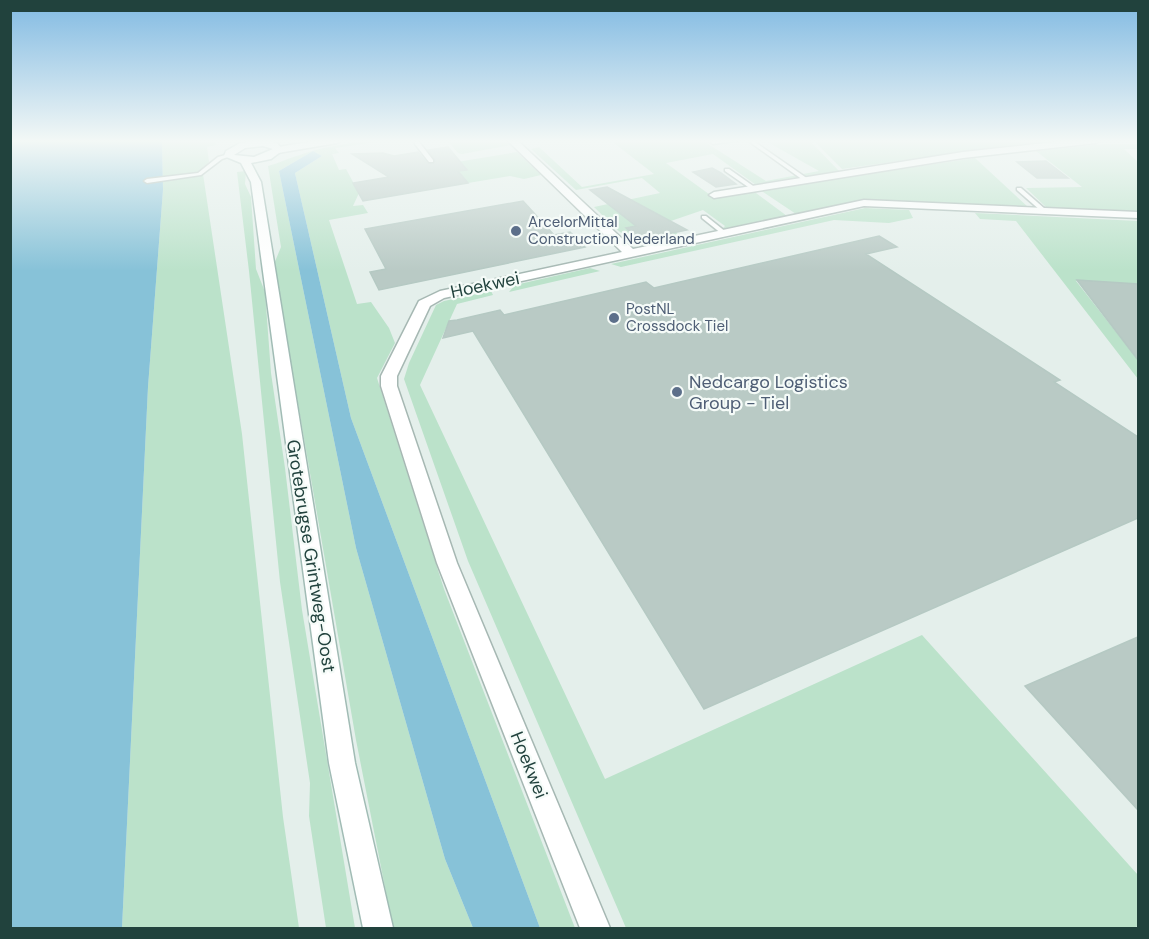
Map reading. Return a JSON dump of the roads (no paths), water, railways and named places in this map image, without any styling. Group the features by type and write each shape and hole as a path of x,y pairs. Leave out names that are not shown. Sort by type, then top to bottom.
{"street":[{"name":"Grotebrugse Grintweg-Oost","path":"255,184 342,763 378,928"},
{"path":"558,184 630,253"},
{"path":"714,195 777,184"},
{"name":"Hoekwei","path":"595,928 447,563 389,386 389,376 424,304 431,299 630,253 864,203 1138,215"}],"lane":[{"path":"747,184 753,188"},
{"path":"1019,189 1043,210"},
{"path":"704,217 724,233"}],"water":[{"path":"10,184 163,184 148,387 122,928 11,928"},
{"path":"282,184 297,184 351,418 540,928 473,928 445,859 356,548"}],"place":[{"name":"ArcelorMittal Construction Nederland","path":"516,231"},
{"name":"PostNL Crossdock Tiel","path":"614,318"},
{"name":"Nedcargo Logistics Group - Tiel","path":"677,392"}]}
